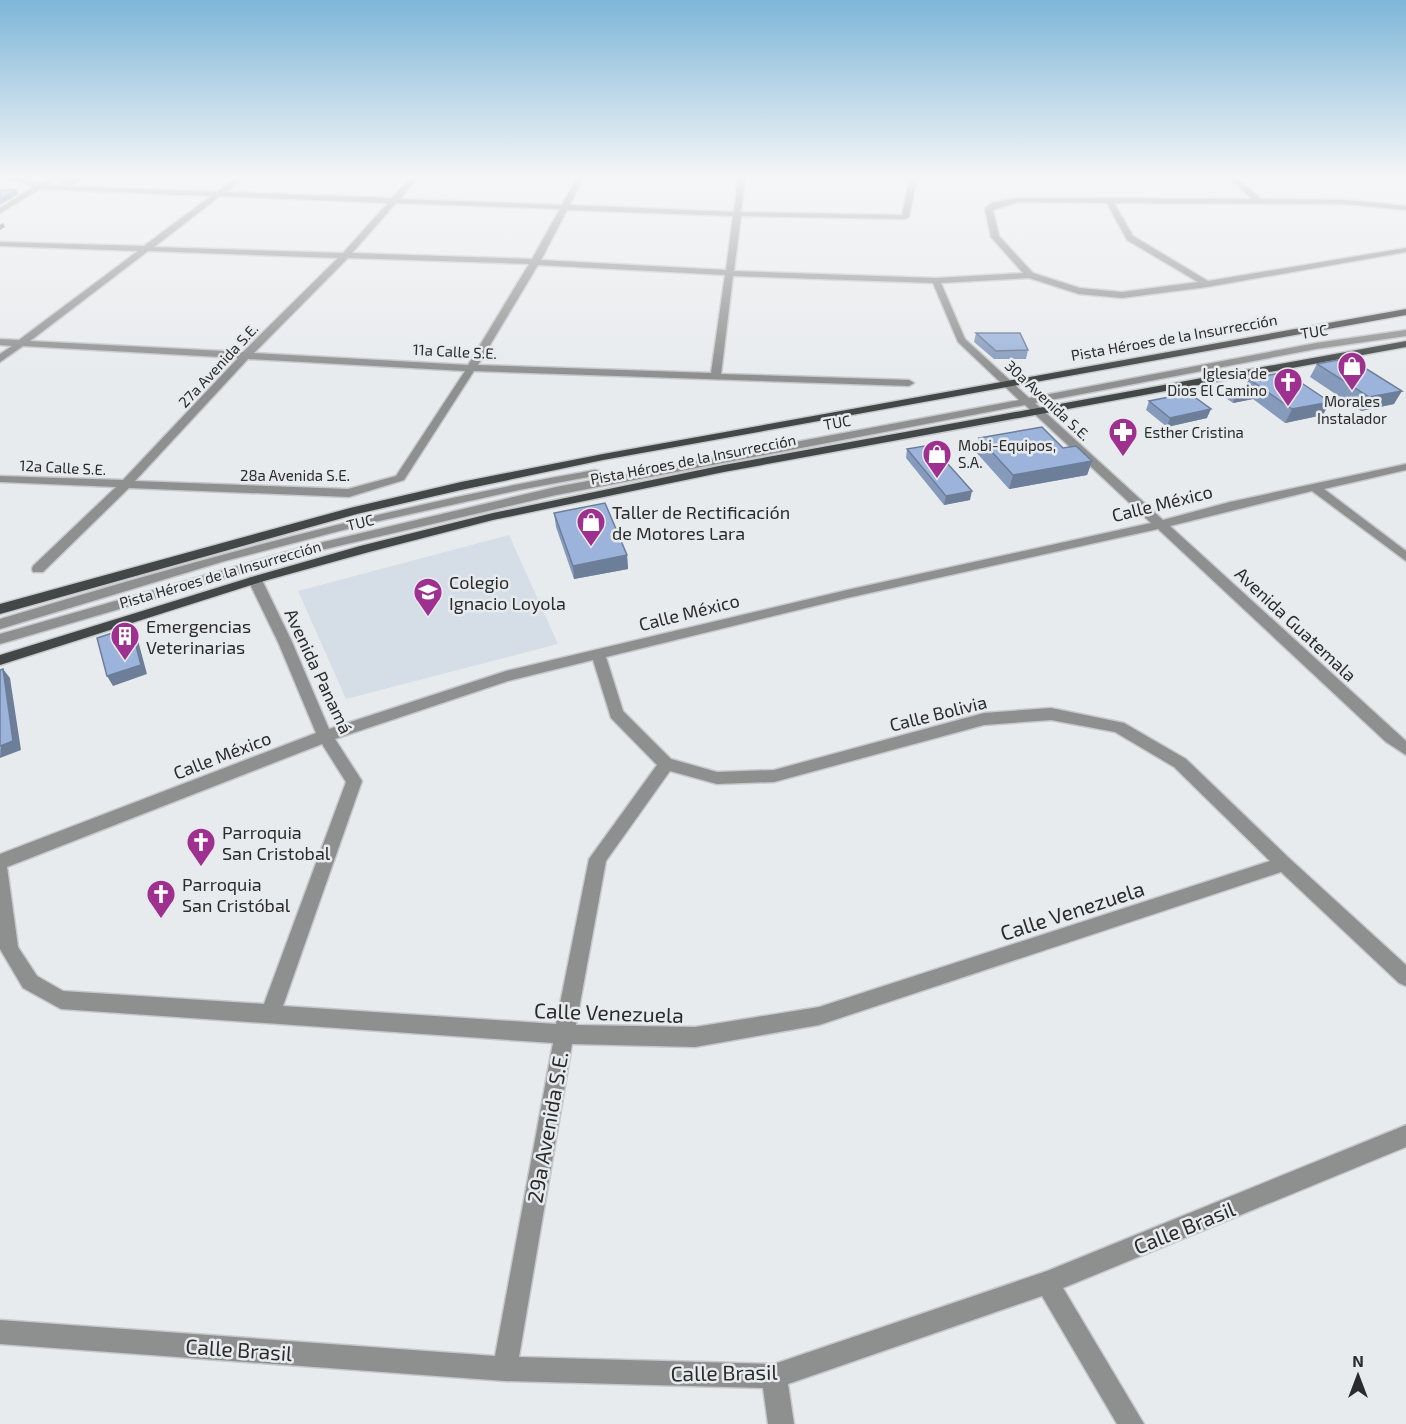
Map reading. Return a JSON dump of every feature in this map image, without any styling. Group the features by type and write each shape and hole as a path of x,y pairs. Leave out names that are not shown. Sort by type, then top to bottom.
{"main road":[{"name":"Pista Héroes de la Insurrección","path":"0,609 354,511 461,486 603,457 1017,393 1406,312"},
{"name":"Pista Héroes de la Insurrección","path":"0,660 148,611 255,580 416,536 597,494 1406,344"}],"street":[{"path":"0,359 154,243"},
{"name":"27a Avenida S.E.","path":"38,569 125,485 247,354 356,243"},
{"name":"28a Avenida S.E.","path":"125,485 349,493 400,478 473,368 545,243"},
{"path":"716,376 733,243"},
{"path":"1001,243 1030,275"},
{"path":"1139,243 1207,284"},
{"path":"0,244 535,262 729,273 936,280 1030,275 1078,291 1102,295 1122,295 1207,284 1406,250"},
{"name":"30a Avenida S.E.","path":"936,280 961,340 1163,524"},
{"name":"TUC","path":"0,624 302,537 516,486 704,456 963,409 1017,393 1406,323"},
{"name":"TUC","path":"0,639 203,579 461,513 627,477 995,408 1017,393 1406,333"},
{"name":"11a Calle S.E.","path":"0,342 473,368 909,383"},
{"name":"Calle México","path":"0,862 325,736 506,676 847,594 1406,467"},
{"name":"12a Calle S.E.","path":"0,479 125,485"},
{"path":"1314,487 1406,557"},
{"name":"Avenida Guatemala","path":"1163,524 1391,738 1406,749"},
{"name":"Avenida Panamá","path":"255,580 285,642 325,736 354,781 270,1014"},
{"name":"Calle Bolivia","path":"598,654 616,714 666,764 717,778 774,776 984,719 1052,714 1119,727 1180,763 1284,864 1406,977"},
{"name":"29a Avenida S.E.","path":"505,1369 564,1034 598,859 666,764"},
{"name":"Calle Venezuela","path":"0,870 9,949 30,982 61,1000 564,1034 695,1037 819,1016 1284,864"},
{"name":"Calle Brasil","path":"0,1332 505,1369 774,1376 1047,1283 1406,1136"},
{"path":"1047,1283 1131,1424"},
{"path":"774,1376 781,1424"}],"shaded area":[{"name":"Colegio Ignacio Loyola","path":"509,535 558,644 346,699 298,591"}],"building":[{"path":"976,333 1020,333 1028,350 996,351"},
{"path":"1349,358 1402,391 1369,397 1317,364"},
{"path":"1285,372 1330,402 1292,409 1249,379"},
{"path":"1244,388 1255,395 1235,399 1225,392"},
{"path":"1189,393 1211,409 1170,418 1149,401"},
{"path":"1042,427 1063,448 1076,446 1092,461 1013,475 979,438"},
{"path":"931,445 972,491 946,496 907,449"},
{"name":"Taller de Rectificación de Motores Lara","path":"605,503 627,555 573,566 554,513"},
{"name":"Emergencias Veterinarias","path":"131,627 141,665 107,676 97,638"},
{"path":"3,669 13,741 0,746 0,670"}],"place":[{"name":"Morales Instalador","path":"1352,392"},
{"name":"Iglesia de Dios El Camino","path":"1288,408"},
{"name":"Esther Cristina","path":"1123,458"},
{"name":"Mobi-Equipos, S.A.","path":"937,480"},
{"name":"Taller de Rectificación de Motores Lara","path":"591,548"},
{"name":"Colegio Ignacio Loyola","path":"428,618"},
{"name":"Emergencias Veterinarias","path":"125,662"},
{"name":"Parroquia San Cristobal","path":"201,868"},
{"name":"Parroquia San Cristóbal","path":"161,920"}]}
